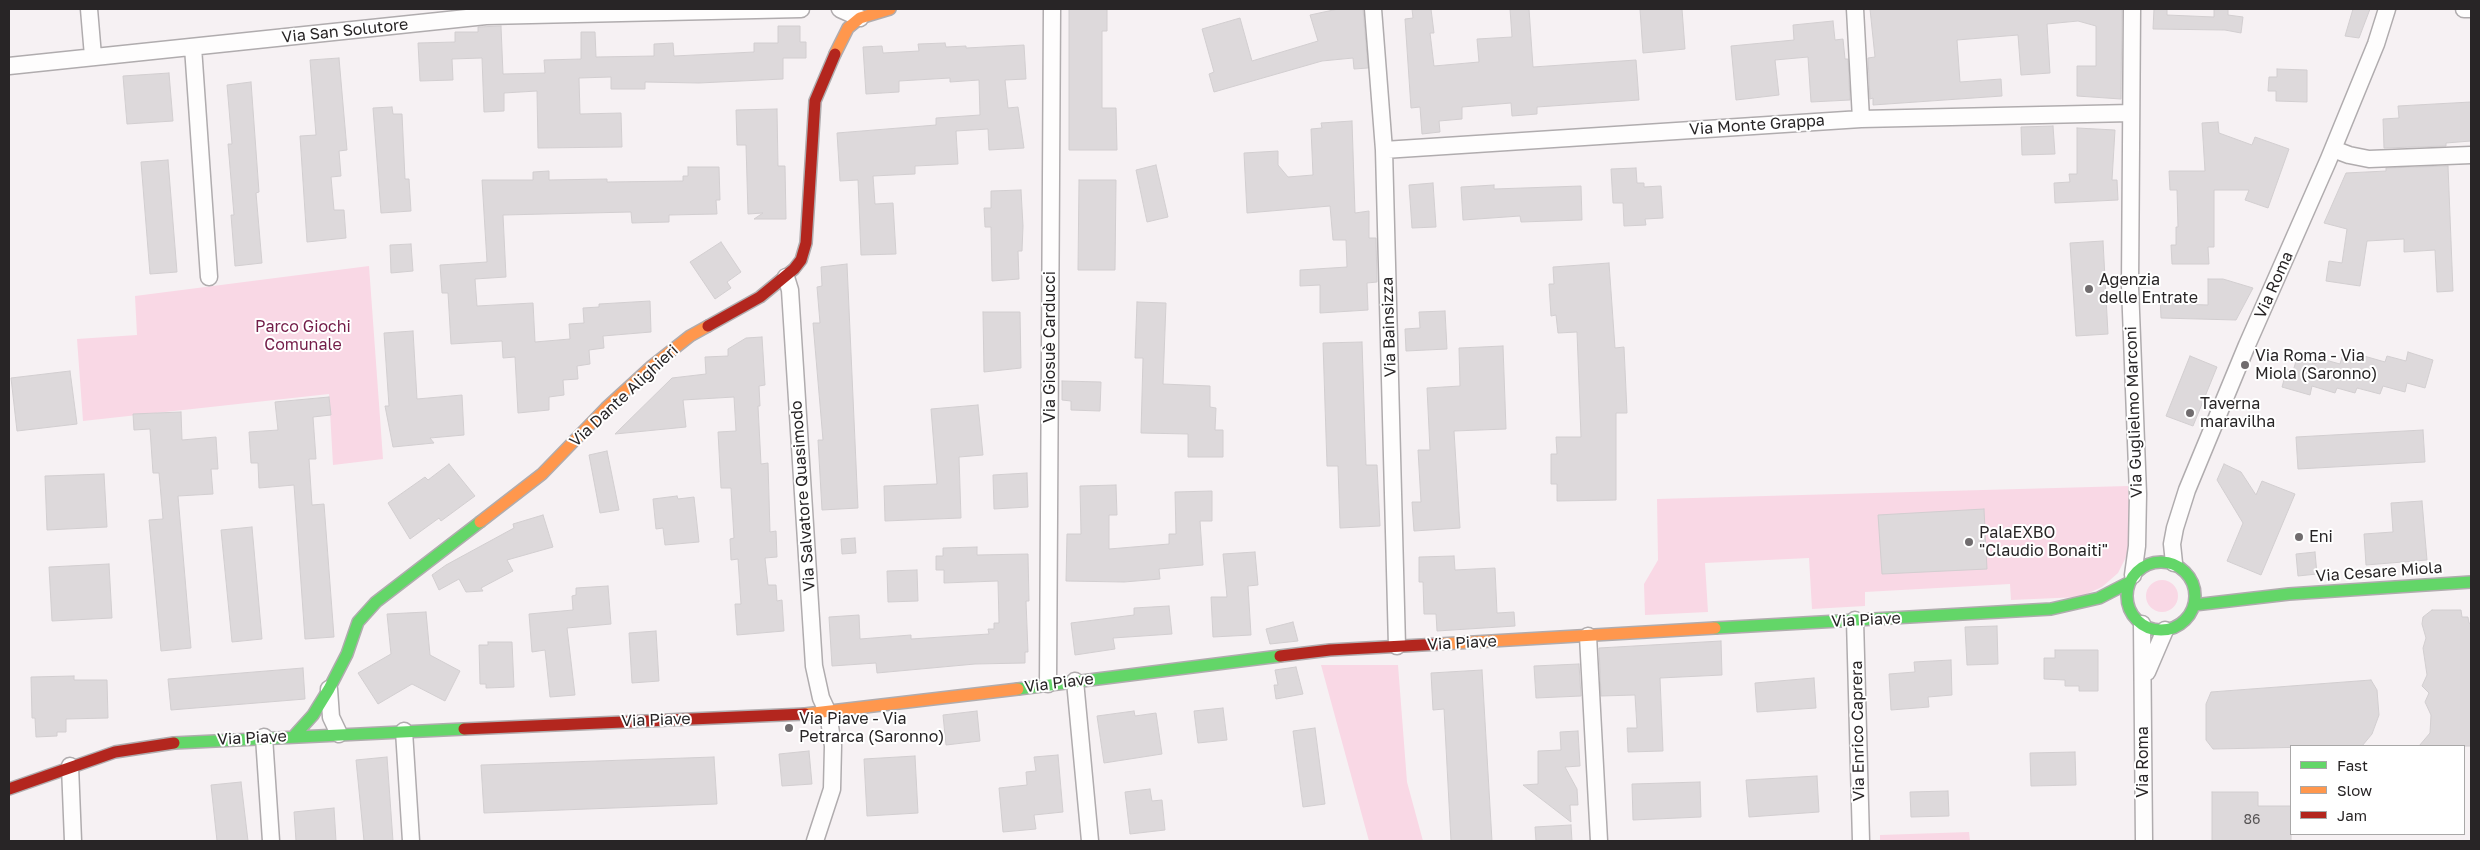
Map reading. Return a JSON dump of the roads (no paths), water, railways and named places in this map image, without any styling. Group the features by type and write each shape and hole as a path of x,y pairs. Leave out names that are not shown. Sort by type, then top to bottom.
{"street":[{"path":"89,9 93,56"},
{"name":"Via San Solutore","path":"9,66 193,47 486,12 801,9"},
{"path":"840,9 860,18 890,9"},
{"name":"Via Giosuè Carducci","path":"1048,684 1052,9"},
{"name":"Via Bainsizza","path":"1373,9 1384,150 1397,646"},
{"path":"1855,9 1861,118"},
{"name":"Via Guglielmo Marconi","path":"2131,579 2137,546 2138,494 2130,286 2132,9"},
{"name":"Via Roma","path":"2174,563 2172,544 2187,490 2247,345 2333,148 2376,44 2388,9"},
{"path":"2464,9 2471,9"},
{"name":"Via Dante Alighieri","path":"294,736 313,714 329,689 347,654 358,622 376,602 542,474 606,408 667,354 690,336 760,297 786,277 801,260 806,243 815,101 840,42 848,28 860,18"},
{"path":"193,47 209,277"},
{"name":"Via Monte Grappa","path":"1384,150 1861,118 2131,113"},
{"path":"2333,148 2349,155 2369,159 2471,156"},
{"name":"Via Salvatore Quasimodo","path":"786,277 790,290 814,666 821,698 828,713 833,746 832,789 815,841"},
{"path":"2117,611 2137,619 2154,630 2175,628 2188,618 2194,605 2194,586 2184,570 2174,563 2154,562 2146,564 2131,579 2126,598 2137,619"},
{"name":"Via Piave","path":"2051,609 2099,598 2131,579"},
{"name":"Via Cesare Miola","path":"2194,605 2289,594 2471,582"},
{"name":"Via Cesare Miola","path":"2194,586 2289,594"},
{"name":"Via Piave","path":"9,789 70,766 115,752 161,744 294,736 828,713 1280,655 1397,646 2051,609 2091,612"},
{"name":"Via Roma","path":"2137,619 2143,683 2144,841"},
{"name":"Via Enrico Caprera","path":"1855,620 1861,841"},
{"name":"Via Roma","path":"2143,683 2153,653 2165,630"},
{"path":"1588,636 1599,841"},
{"path":"1075,681 1090,841"},
{"path":"329,689 331,717 338,734"},
{"path":"404,731 411,841"},
{"path":"264,738 271,841"},
{"path":"70,766 73,841"}],"place":[{"name":"Agenzia delle Entrate","path":"2089,289"},
{"name":"Via Roma - Via Miola (Saronno)","path":"2245,365"},
{"name":"Taverna maravilha","path":"2190,413"},
{"name":"Eni","path":"2299,537"},
{"name":"PalaEXBO \"Claudio Bonaiti\"","path":"1969,542"},
{"name":"Via Piave - Via Petrarca (Saronno)","path":"789,728"}],"park label":[{"name":"Parco Giochi Comunale","path":"303,336"}]}
